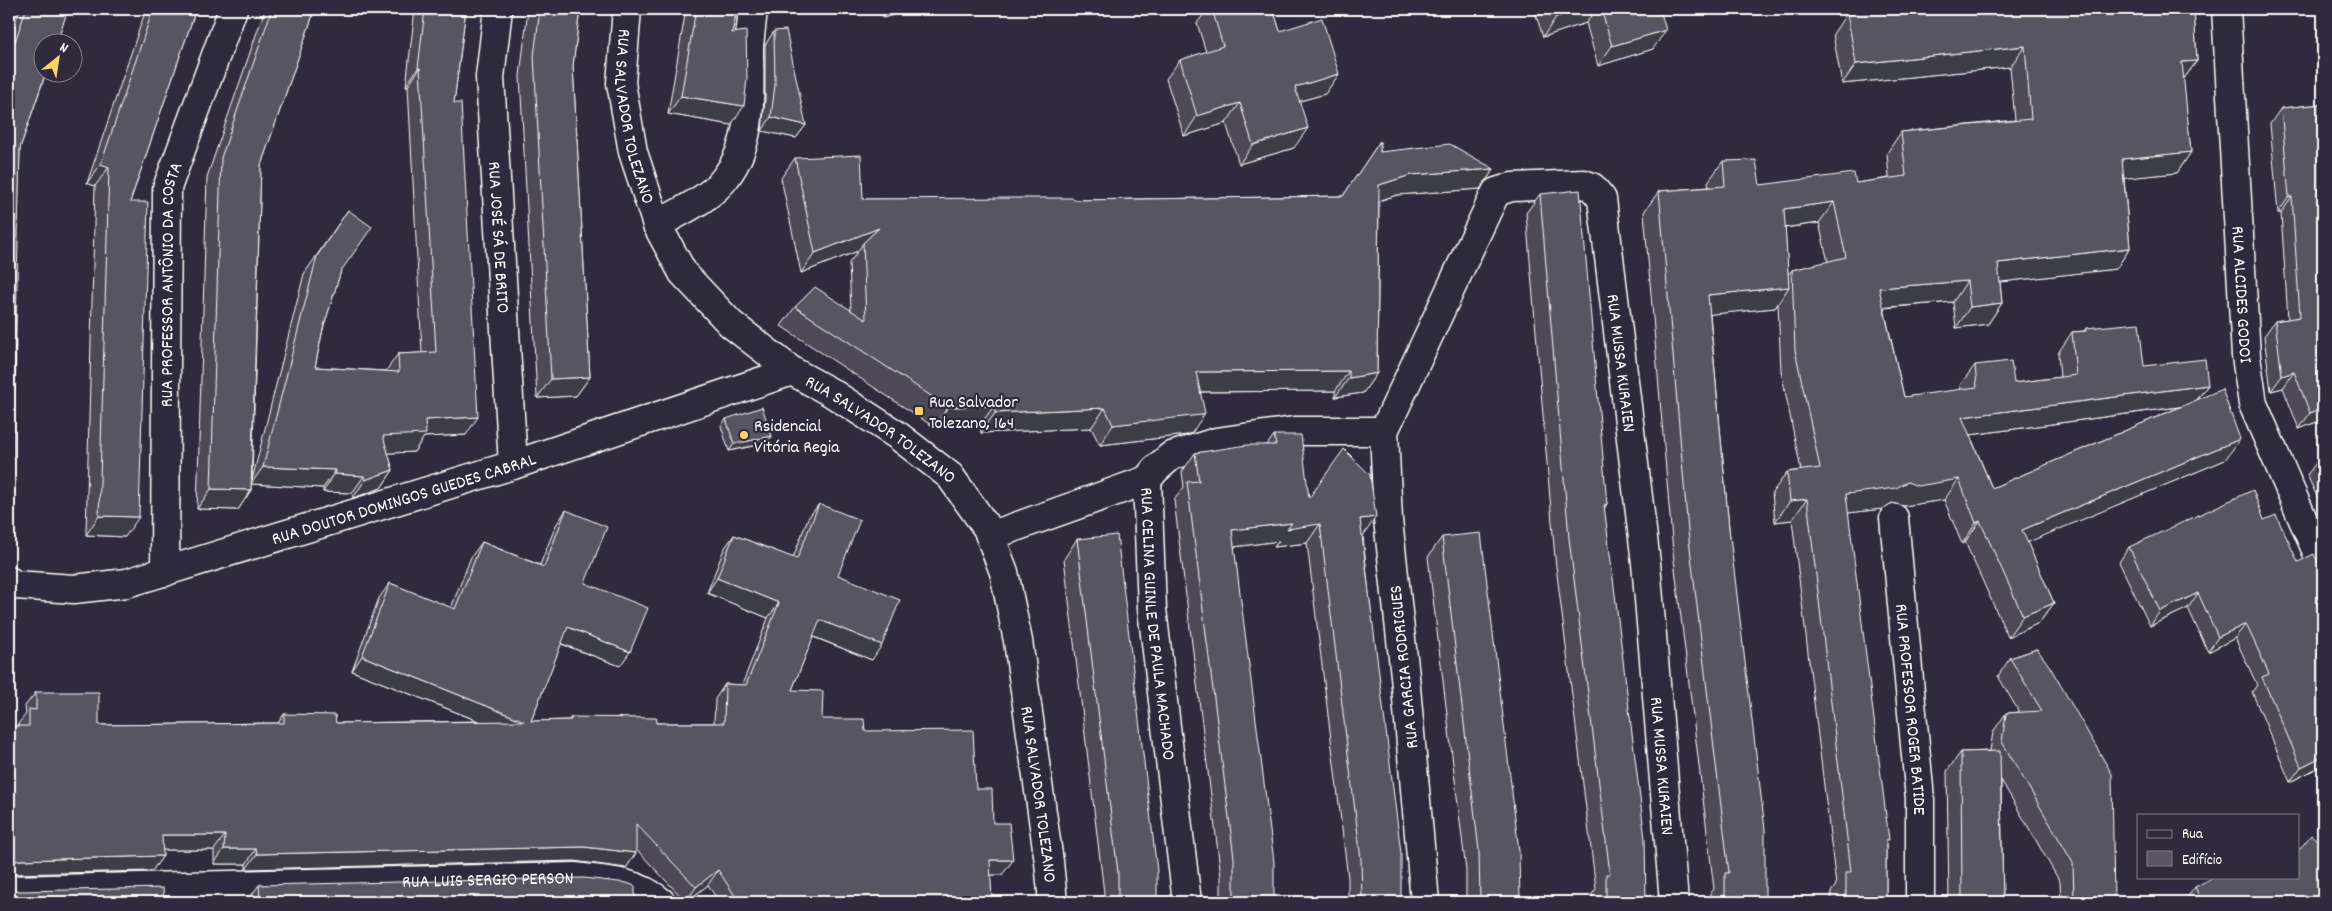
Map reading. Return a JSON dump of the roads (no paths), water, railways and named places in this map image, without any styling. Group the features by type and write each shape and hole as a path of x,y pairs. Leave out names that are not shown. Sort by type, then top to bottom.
{"street":[{"name":"RUA PROFESSOR ANTÔNIO DA COSTA","path":"165,572 167,188 233,9"},
{"name":"RUA JOSÉ SÁ DE BRITO","path":"498,9 490,76 513,465"},
{"name":"RUA SALVADOR TOLEZANO","path":"627,9 621,83 633,152 656,225 683,273 731,324 792,371 832,393 897,434 950,476 987,528 1004,572 1019,649 1053,902"},
{"path":"656,225 705,196 726,178 740,154 748,124 749,44 753,9"},
{"name":"RUA ALCIDES GODOI","path":"2226,9 2246,356 2253,404 2323,566"},
{"name":"RUA MUSSA KURAIEN","path":"1384,431 1496,192 1512,187 1584,184 1592,187 1602,199 1646,563 1674,902"},
{"name":"RUA DOUTOR DOMINGOS GUEDES CABRAL","path":"9,581 15,585 74,589 127,583 513,465 792,371"},
{"path":"1147,480 1170,456 1216,442 1294,431 1384,431"},
{"name":"RUA GARCIA RODRIGUES","path":"1384,431 1388,520 1425,902"},
{"name":"RUA CELINA GUINLE DE PAULA MACHADO","path":"990,536 1147,480 1152,610 1187,902"},
{"name":"RUA PROFESSOR ROGER BATIDE","path":"1894,518 1920,799 1920,902"},
{"name":"RUA LUIS SERGIO PERSON","path":"9,890 574,877 633,886 661,902"}],"place":[{"name":"Rua Salvador Tolezano, 164","path":"919,411"},
{"name":"Rsidencial Vitória Regia","path":"744,435"}]}
